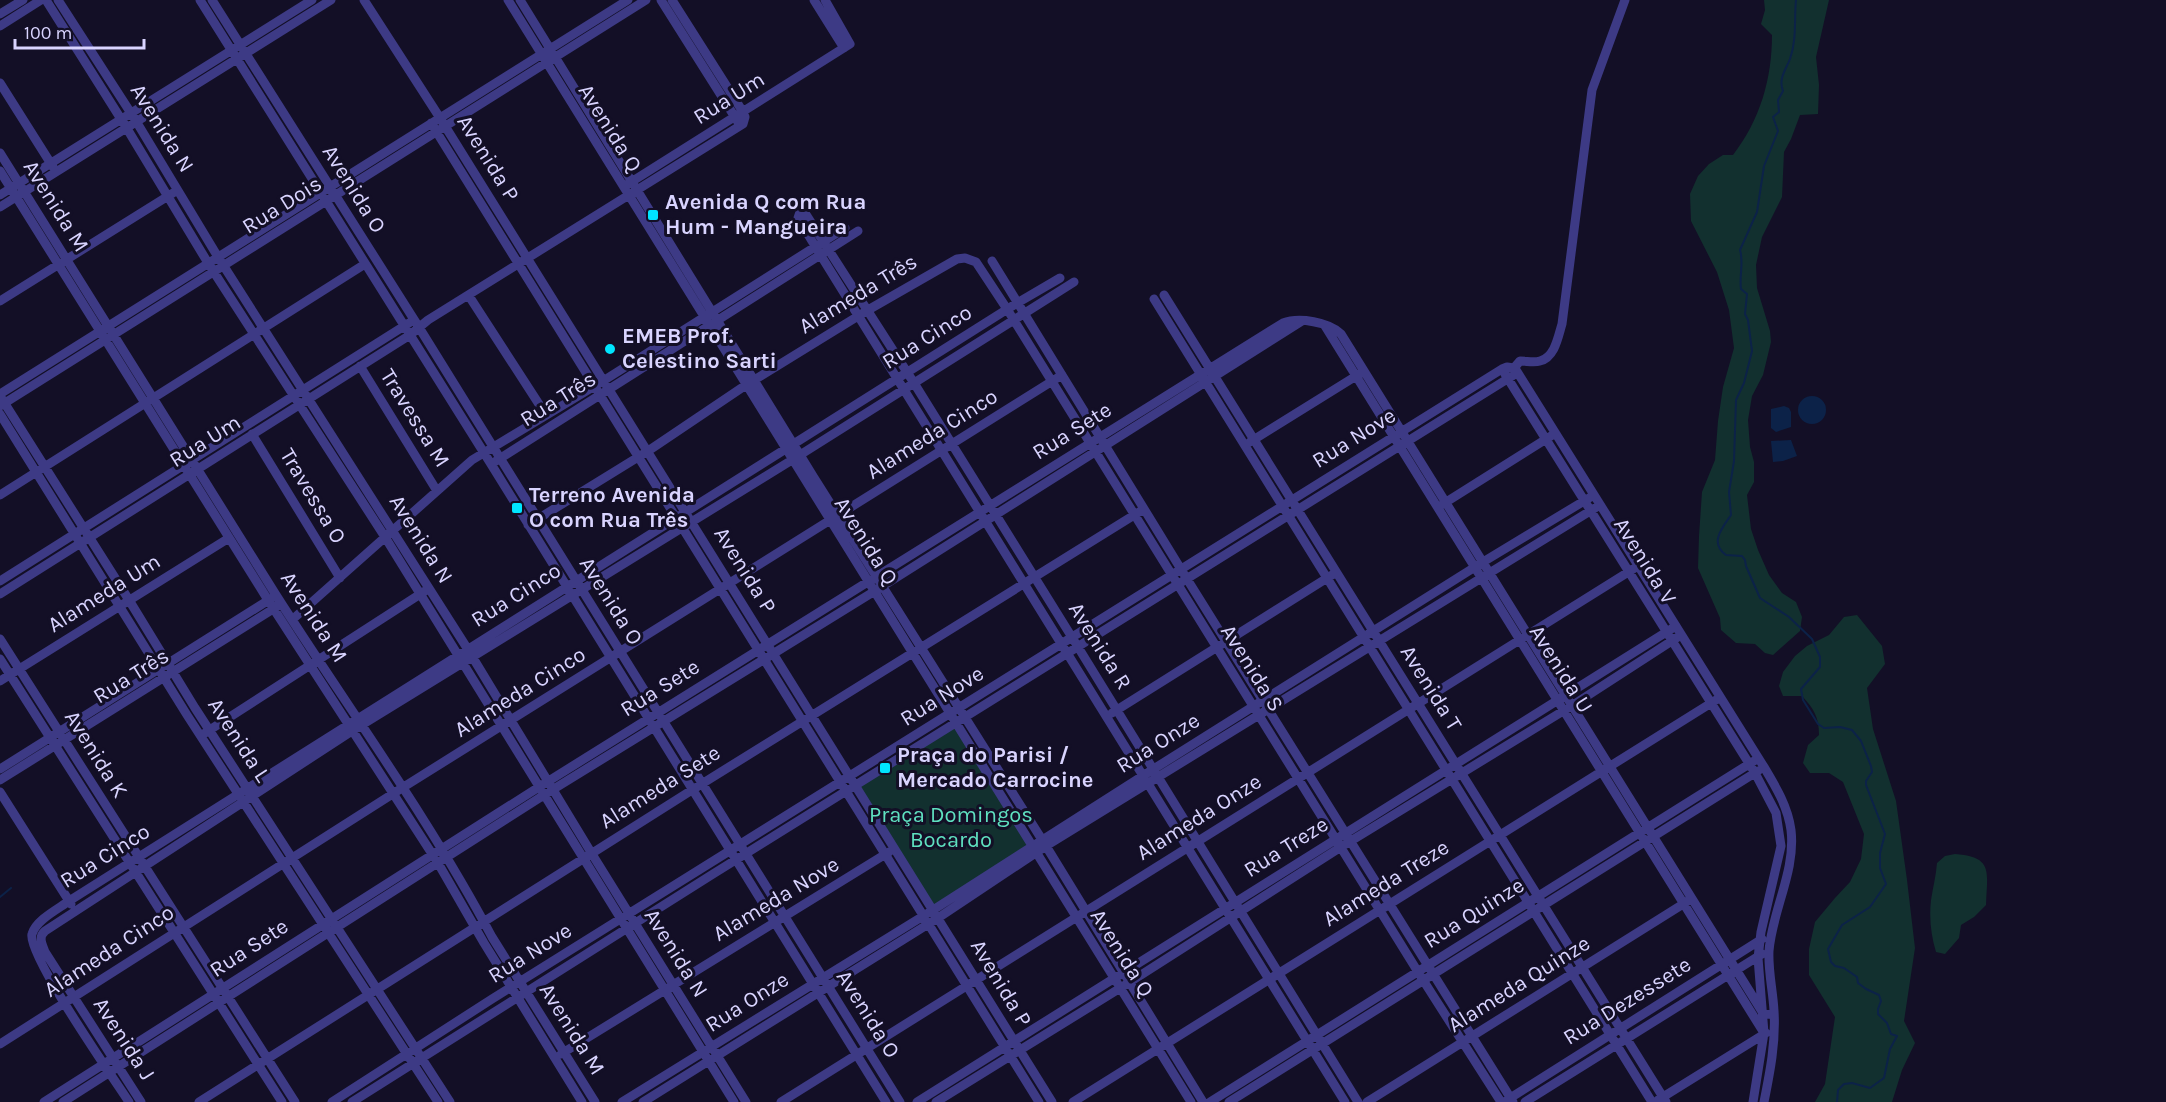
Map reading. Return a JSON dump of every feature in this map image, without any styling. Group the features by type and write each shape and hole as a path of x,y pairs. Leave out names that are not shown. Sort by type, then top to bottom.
{"street":[{"path":"0,14 22,0"},
{"path":"0,26 43,0"},
{"name":"Avenida N","path":"43,0 124,124 210,267 296,401 429,588 470,652 551,785 587,856"},
{"name":"Avenida N","path":"58,0 306,394 389,534 420,594 541,791 587,856 707,1049 746,1102"},
{"name":"Avenida O","path":"200,0 404,326 495,461 538,519 575,581 576,593 610,658 651,722 742,850 900,1102"},
{"name":"Avenida O","path":"212,0 417,325 488,450"},
{"path":"0,207 18,190 234,55 312,0"},
{"path":"243,49 331,0"},
{"name":"Avenida P","path":"364,0 481,194 518,264 720,589 766,651"},
{"name":"Avenida Q","path":"507,0 548,56 712,318 750,383 955,711 1035,849 1114,978 1203,1102"},
{"name":"Avenida Q","path":"519,0 548,56"},
{"name":"Rua Dois","path":"548,56 628,0"},
{"name":"Rua Dois","path":"1,400 438,124 548,56 646,0"},
{"path":"661,0 741,115"},
{"path":"672,0 741,115"},
{"path":"814,0 847,44"},
{"path":"825,0 847,44"},
{"path":"1516,370 1520,361 1544,360 1550,355 1558,340 1562,324 1592,90 1625,0"},
{"name":"Rua Um","path":"195,464 252,434 404,326 417,325 428,320 469,296 847,44"},
{"path":"0,82 54,167"},
{"name":"Rua Um","path":"630,189 740,126 741,115"},
{"name":"Avenida M","path":"0,153 18,190 149,401 195,464 279,599 402,788 475,928 511,988"},
{"name":"Avenida M","path":"0,171 18,190"},
{"path":"0,195 18,190"},
{"path":"0,301 177,190"},
{"name":"Avenida P","path":"481,194 527,258 686,512 766,651 890,852 926,920 1039,1102"},
{"name":"Avenida R","path":"801,216 868,310 914,383 1358,1102"},
{"name":"Rua Três","path":"822,248 845,228"},
{"name":"Rua Três","path":"293,619 467,464 594,386 712,318 822,248 858,231"},
{"name":"Avenida R","path":"822,248 858,316 1345,1102"},
{"name":"Alameda Três","path":"528,525 639,457 750,383 858,316 957,259 968,258"},
{"name":"Avenida S","path":"968,258 976,262 1007,309 1462,1042 1507,1101"},
{"name":"Avenida S","path":"992,261 1181,570 1473,1036 1507,1101"},
{"path":"0,495 365,264"},
{"name":"Rua Cinco","path":"470,652 566,586 1060,278"},
{"name":"Rua Cinco","path":"36,935 40,922 69,901 137,864 460,658 576,593 1074,282"},
{"path":"469,296 546,415"},
{"name":"Avenida T","path":"1159,297 1212,371 1254,439 1288,503 1289,516 1376,636 1620,1029 1659,1101"},
{"name":"Avenida T","path":"1169,312 1203,377 1245,445 1288,503 1298,510 1367,642 1616,1045 1659,1101"},
{"name":"Rua Três","path":"495,461 600,396 712,318"},
{"name":"Rua Sete","path":"63,1102 222,988 335,921 651,722 876,584 1212,371 1306,321"},
{"name":"Avenida U","path":"1306,321 1336,329 1341,333 1447,502 1479,565"},
{"name":"Rua Um","path":"306,394 360,366 410,335 417,325"},
{"name":"Avenida U","path":"1325,326 1438,508 1529,635 1611,765 1730,959 1733,973 1769,1034"},
{"name":"Travessa M","path":"360,366 437,491"},
{"name":"Rua Nove","path":"352,1102 521,990 733,856 845,780 1502,369 1507,367 1516,370 1508,378 1399,447 961,721 851,789 742,850"},
{"name":"Avenida V","path":"1502,369 1546,439 1589,498 1600,505 1783,801 1791,838 1791,857 1770,949 1774,1015 1769,1034"},
{"name":"Avenida V","path":"1516,370 1556,434 1589,498 1590,511 1752,768 1776,813 1781,846 1758,956 1763,1013 1769,1034"},
{"path":"1245,445 1365,371"},
{"name":"Alameda Cinco","path":"0,1044 402,788 1062,375"},
{"name":"Avenida L","path":"1,400 77,539 161,674 408,1054 418,1060 450,1102"},
{"name":"Avenida M","path":"149,401 186,470 270,605 393,794 484,922 555,1057 582,1102"},
{"name":"Rua Um","path":"0,581 87,533 296,401"},
{"name":"Avenida L","path":"0,414 87,533 210,730 417,1048 418,1060 438,1102"},
{"name":"Travessa O","path":"252,434 340,578"},
{"path":"1438,508 1556,434"},
{"name":"Avenida O","path":"495,461 528,525 566,586 576,593 620,652 660,717 733,856 886,1102"},
{"path":"658,489 668,483"},
{"name":"Rua Onze","path":"1155,774 1269,709 1479,565 1589,498"},
{"name":"Rua Onze","path":"1376,636 1486,575 1600,505"},
{"name":"Alameda Sete","path":"199,1102 587,856 1144,509"},
{"name":"Alameda Um","path":"0,681 229,538"},
{"name":"Rua Um","path":"0,594 77,539"},
{"name":"Alameda Onze","path":"781,1102 1638,566"},
{"path":"1107,716 1332,575"},
{"name":"Avenida U","path":"1486,575 1520,640 1721,964 1733,973 1763,1013"},
{"path":"201,736 429,588"},
{"name":"Rua Três","path":"0,780 64,742 171,667 279,599"},
{"name":"Rua Treze","path":"917,1102 1234,902 1461,773 1573,705 1678,630"},
{"name":"Rua Treze","path":"1348,837 1455,763 1557,700 1669,636"},
{"name":"Avenida K","path":"0,639 14,672 55,747 182,927 295,1102"},
{"name":"Rua Onze","path":"622,1102 707,1049 825,983 926,920 1044,842 1146,780 1253,706 1367,642"},
{"name":"Avenida K","path":"0,658 14,672 59,732 137,864 174,932 282,1102"},
{"name":"Rua Três","path":"0,769 59,732 161,674"},
{"name":"Alameda Treze","path":"1073,1102 1720,697"},
{"name":"Avenida Q","path":"961,721 1044,842 1130,982 1191,1102"},
{"name":"Rua Quinze","path":"1319,1039 1428,964 1639,832 1761,763"},
{"name":"Rua Quinze","path":"1210,1102 1423,980 1645,842 1752,768"},
{"path":"0,792 76,910"},
{"name":"Rua Treze","path":"936,1102 1121,988 1240,911 1338,843"},
{"name":"Avenida P","path":"890,852 935,914 1052,1102"},
{"name":"Alameda Nove","path":"555,1057 890,852"},
{"name":"Rua Cinco","path":"36,935 76,910 137,864"},
{"name":"Alameda Quinze","path":"1366,1102 1693,898"},
{"name":"Rua Sete","path":"116,1063 220,1004 325,927"},
{"name":"Rua Dezessete","path":"1507,1101 1772,933"},
{"name":"Avenida J","path":"36,935 69,1001 107,1069 129,1102"},
{"name":"Rua Dezessete","path":"1525,1102 1770,949"},
{"name":"Rua Nove","path":"332,1102 511,988 521,990"},
{"name":"Rua Onze","path":"643,1102 816,988"},
{"name":"Avenida M","path":"521,990 595,1102"},
{"name":"Avenida J","path":"69,1001 116,1063 141,1102"},
{"path":"1763,1013 1774,1015"},
{"path":"1659,1101 1769,1034"},
{"path":"1754,1102 1769,1034"},
{"path":"1764,1102 1769,1034"},
{"name":"Rua Quinze","path":"1228,1102 1310,1044"},
{"name":"Avenida N","path":"713,1058 734,1102"},
{"name":"Rua Sete","path":"44,1102 107,1069"}],"green space":[{"path":"1764,0 1829,0 1816,57 1819,85 1818,114 1800,115 1784,152 1782,197 1762,237 1756,265 1757,288 1771,342 1763,375 1752,396 1748,420 1750,447 1754,462 1754,482 1747,495 1751,529 1769,575 1782,593 1796,602 1802,617 1800,631 1773,655 1765,653 1755,644 1736,643 1721,630 1720,618 1698,568 1702,492 1715,460 1723,387 1734,348 1729,310 1717,272 1691,221 1690,194 1698,176 1709,164 1723,155 1733,155 1750,128 1763,98 1770,67 1772,35 1761,24 1765,10"},
{"path":"1857,615 1882,646 1885,664 1867,688 1873,729 1896,801 1907,880 1915,948 1904,1021 1915,1043 1902,1070 1892,1102 1815,1102 1825,1084 1835,1017 1809,975 1809,949 1815,922 1850,882 1861,859 1864,834 1843,782 1829,773 1810,773 1803,763 1808,745 1819,735 1817,718 1813,709 1802,696 1783,696 1779,686 1783,672 1795,656 1807,646 1829,635 1844,617"},
{"name":"Praça Domingos Bocardo","path":"956,726 1030,845 933,909 857,787"},
{"path":"1955,854 1968,856 1982,863 1987,875 1986,905 1974,917 1961,925 1959,938 1945,954 1936,952 1934,946 1930,920 1931,900 1937,863 1945,856"}],"water":[{"path":"1812,396 1822,400 1826,410 1822,420 1812,424 1802,420 1798,410 1802,400"},
{"path":"1784,406 1791,412 1791,427 1776,432 1771,428 1771,409"},
{"path":"1791,440 1797,456 1773,462 1771,441"}],"waterway":[{"path":"1796,0 1792,52 1782,78 1783,91 1778,100 1779,112 1773,117 1778,131 1764,166 1757,212 1740,250 1741,289 1747,294 1745,314 1748,320 1752,351 1744,383 1736,400 1734,461 1729,492 1731,515 1721,530 1718,546 1726,555 1742,556 1760,598 1789,617 1812,639 1820,657 1820,667 1801,689 1803,700 1818,724 1824,728 1840,727 1852,730 1861,741 1871,766 1872,772 1866,785 1885,834 1880,853 1880,868 1886,884 1870,907 1842,925 1828,949 1831,962 1835,966 1844,968 1857,977 1858,983 1879,995 1881,1001 1878,1014 1887,1023 1891,1034 1897,1036 1890,1049 1884,1078 1870,1088 1852,1083 1844,1084 1838,1090 1837,1102"},
{"path":"0,897 11,888"}],"place":[{"name":"Avenida Q com Rua Hum - Mangueira","path":"653,215"},
{"name":"EMEB Prof. Celestino Sarti","path":"610,349"},
{"name":"Terreno Avenida O com Rua Três","path":"517,508"},
{"name":"Praça do Parisi / Mercado Carrocine","path":"885,768"}]}
